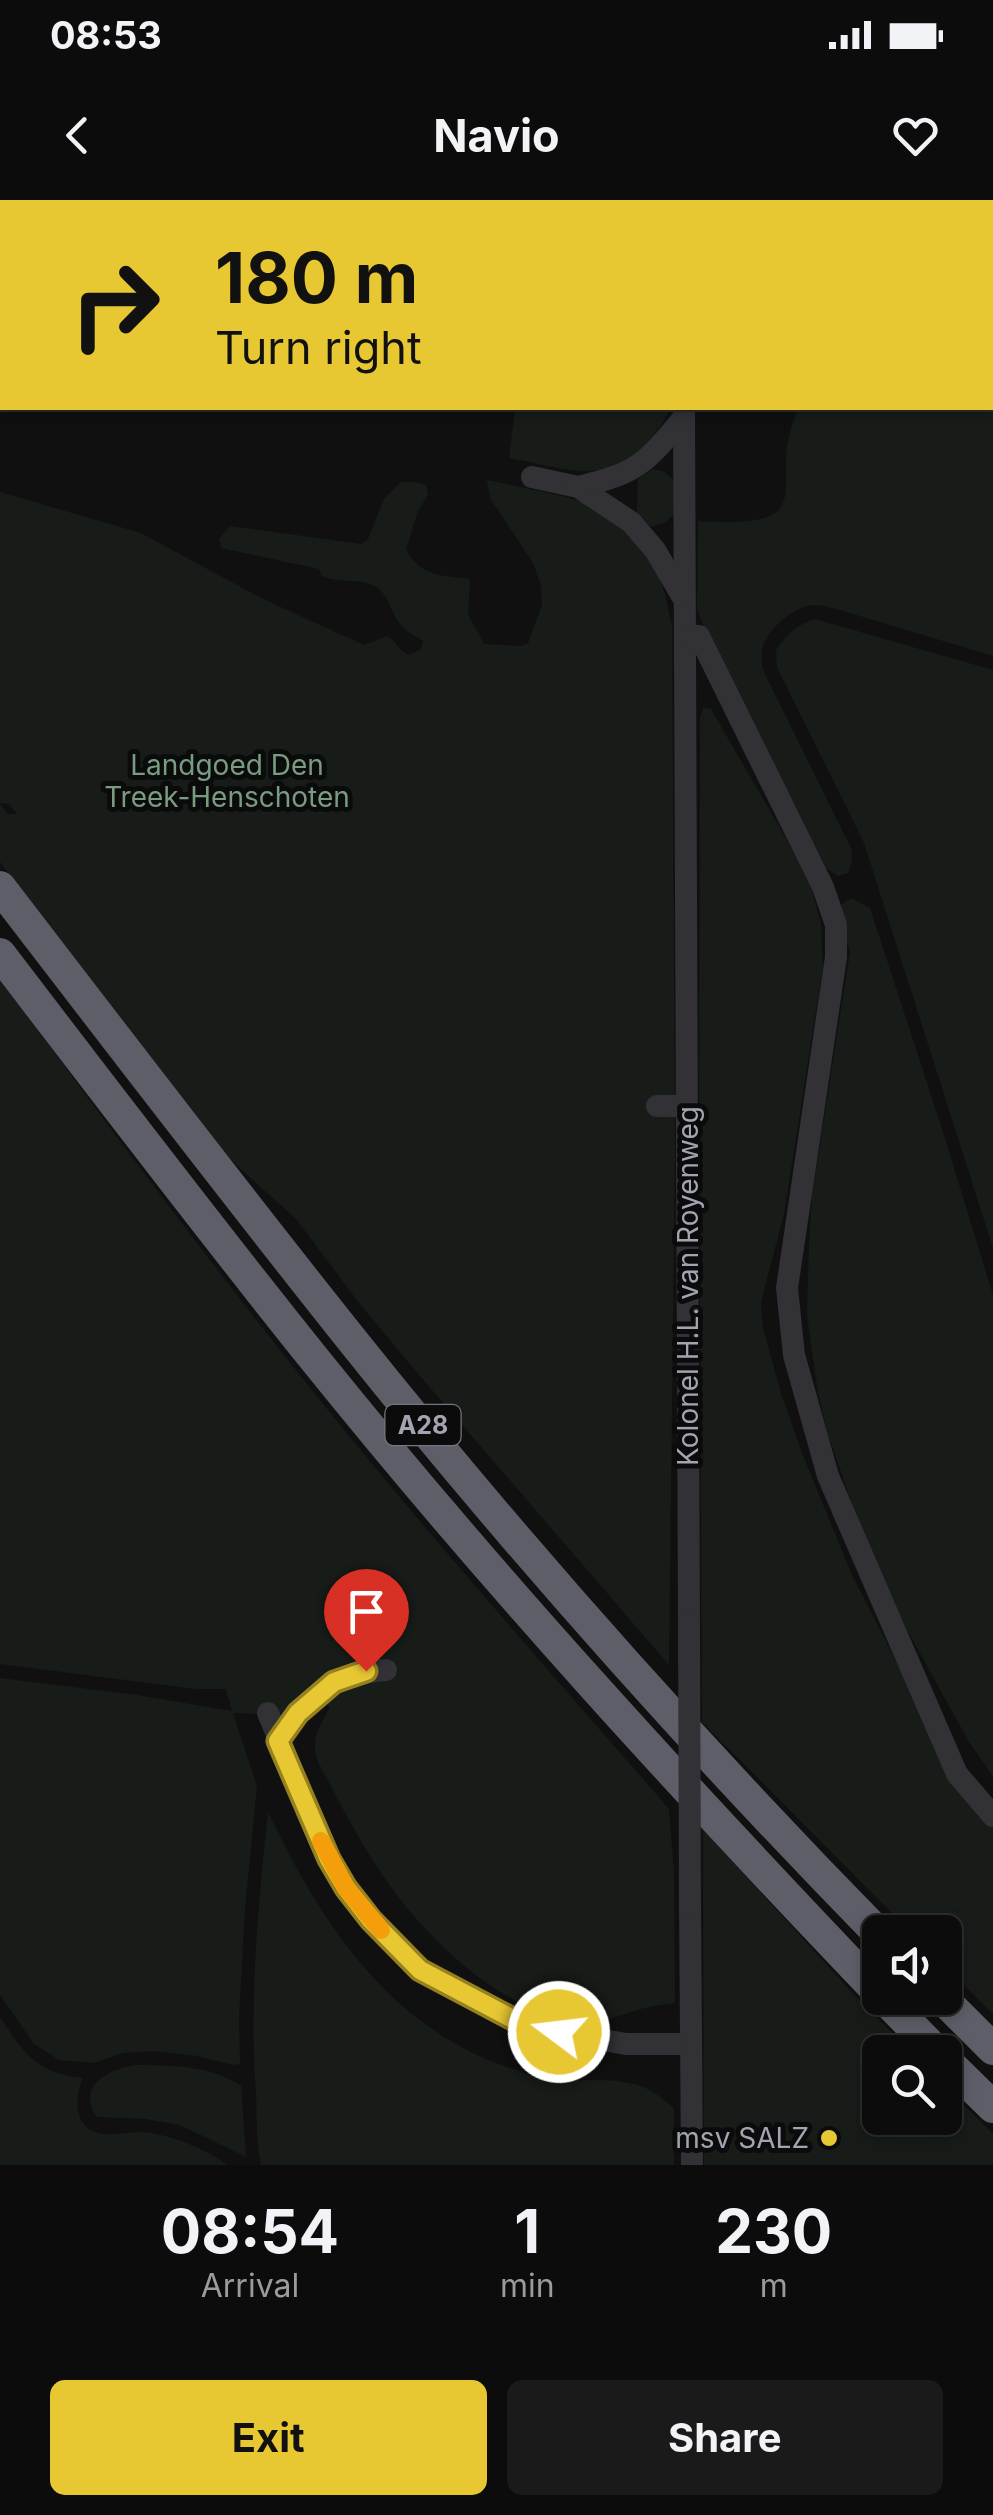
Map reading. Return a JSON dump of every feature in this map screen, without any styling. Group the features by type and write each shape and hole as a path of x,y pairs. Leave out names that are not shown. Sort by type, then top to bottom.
{"highway":[{"name":"A28","path":"0,887 338,1322 496,1513 694,1736 862,1915"},
{"name":"A28","path":"0,954 317,1363 476,1550 732,1838 862,1975"},
{"name":"A28","path":"901,2015 920,2035"},
{"path":"959,2015 993,2049"},
{"path":"962,2077 993,2107"}],"street":[{"path":"578,486 616,477 641,464 684,412"},
{"name":"Kolonel H.L. van Royenweg","path":"684,412 692,2165"},
{"path":"532,476 578,486 616,510 644,535 684,601"},
{"path":"685,636 699,636 822,887 836,925 836,957 787,1288 794,1356 835,1493 957,1774 993,1816"},
{"path":"658,1106 687,1106"},
{"path":"278,1741 298,1713 334,1682 366,1671 386,1670"},
{"path":"268,1714 329,1859 346,1888 420,1970 526,2026 626,2044 691,2044"}],"green space":[{"path":"515,410 669,410 645,445 608,467 579,471 509,458"},
{"path":"798,410 993,410 993,656 816,605 783,619 762,649 764,672 851,848 848,873 838,876 826,868 697,609 698,521 740,522 765,518 779,509 785,496 789,435"},
{"path":"652,469 663,471 674,480 674,514 666,522 650,527 637,513 638,479"},
{"name":"Landgoed Den Treek-Henschoten","path":"487,480 589,504 641,541 656,568 672,626 675,1149 669,1665 408,1362 296,1219 222,1152 0,862 0,804 8,814 17,814 9,804 0,803 0,492 141,533 261,598 364,645 387,636 410,655 421,649 423,641 400,624 376,587 322,576 319,569 221,548 219,539 230,526 361,544 368,539 384,499 401,482 426,485 428,495 418,511 406,549 425,570 470,579 468,614 484,644 521,646 528,643 542,605 541,585 533,563 490,498"},
{"path":"815,619 993,670 993,1248 864,843 777,667 776,650 797,627"},
{"path":"703,709 711,709 788,842 811,887 821,923 823,966 784,1214 761,1305 763,1328 802,1453 852,1575 912,1692 993,1819 993,2014 962,1983 962,1915 894,1915 702,1722 699,1153"},
{"path":"851,898 870,908 993,1295 993,1777 906,1628 855,1513 818,1393 807,1316 812,1195 850,952 837,908"},
{"path":"0,978 180,1221 320,1400 442,1548 669,1809 674,1872 675,2003 584,2022 524,2005 467,1968 397,1895 347,1816 318,1762 315,1740 330,1707 312,1689 278,1725 262,1714 233,1713 257,1786 245,1908 240,2064 153,2051 123,2053 94,2063 59,2060 34,2044 0,1995 0,1678 232,1711 226,1689 195,1689 0,1664"},
{"path":"268,1812 315,1900 342,1940 372,1977 407,2009 445,2037 488,2060 537,2076 617,2081 652,2091 674,2108 674,2165 261,2165 257,2140 254,1989"},
{"path":"703,1829 862,2003 862,2015 874,2015 895,2035 862,2035 862,2135 962,2135 962,2103 993,2134 993,2165 704,2165"},
{"path":"0,2017 33,2060 54,2072 83,2078 78,2108 88,2128 106,2134 142,2132 165,2136 228,2165 0,2165"},
{"path":"136,2065 204,2071 241,2086 246,2157 180,2125 97,2117 90,2096 98,2080"}],"slow traffic":[{"path":"321,1841 346,1888 381,1930"}],"place":[{"name":"msv SALZ","path":"829,2138"}],"route":[{"path":"366,1671 334,1682 298,1713 278,1741 329,1859 371,1920 420,1970 526,2026 559,2032"}]}
